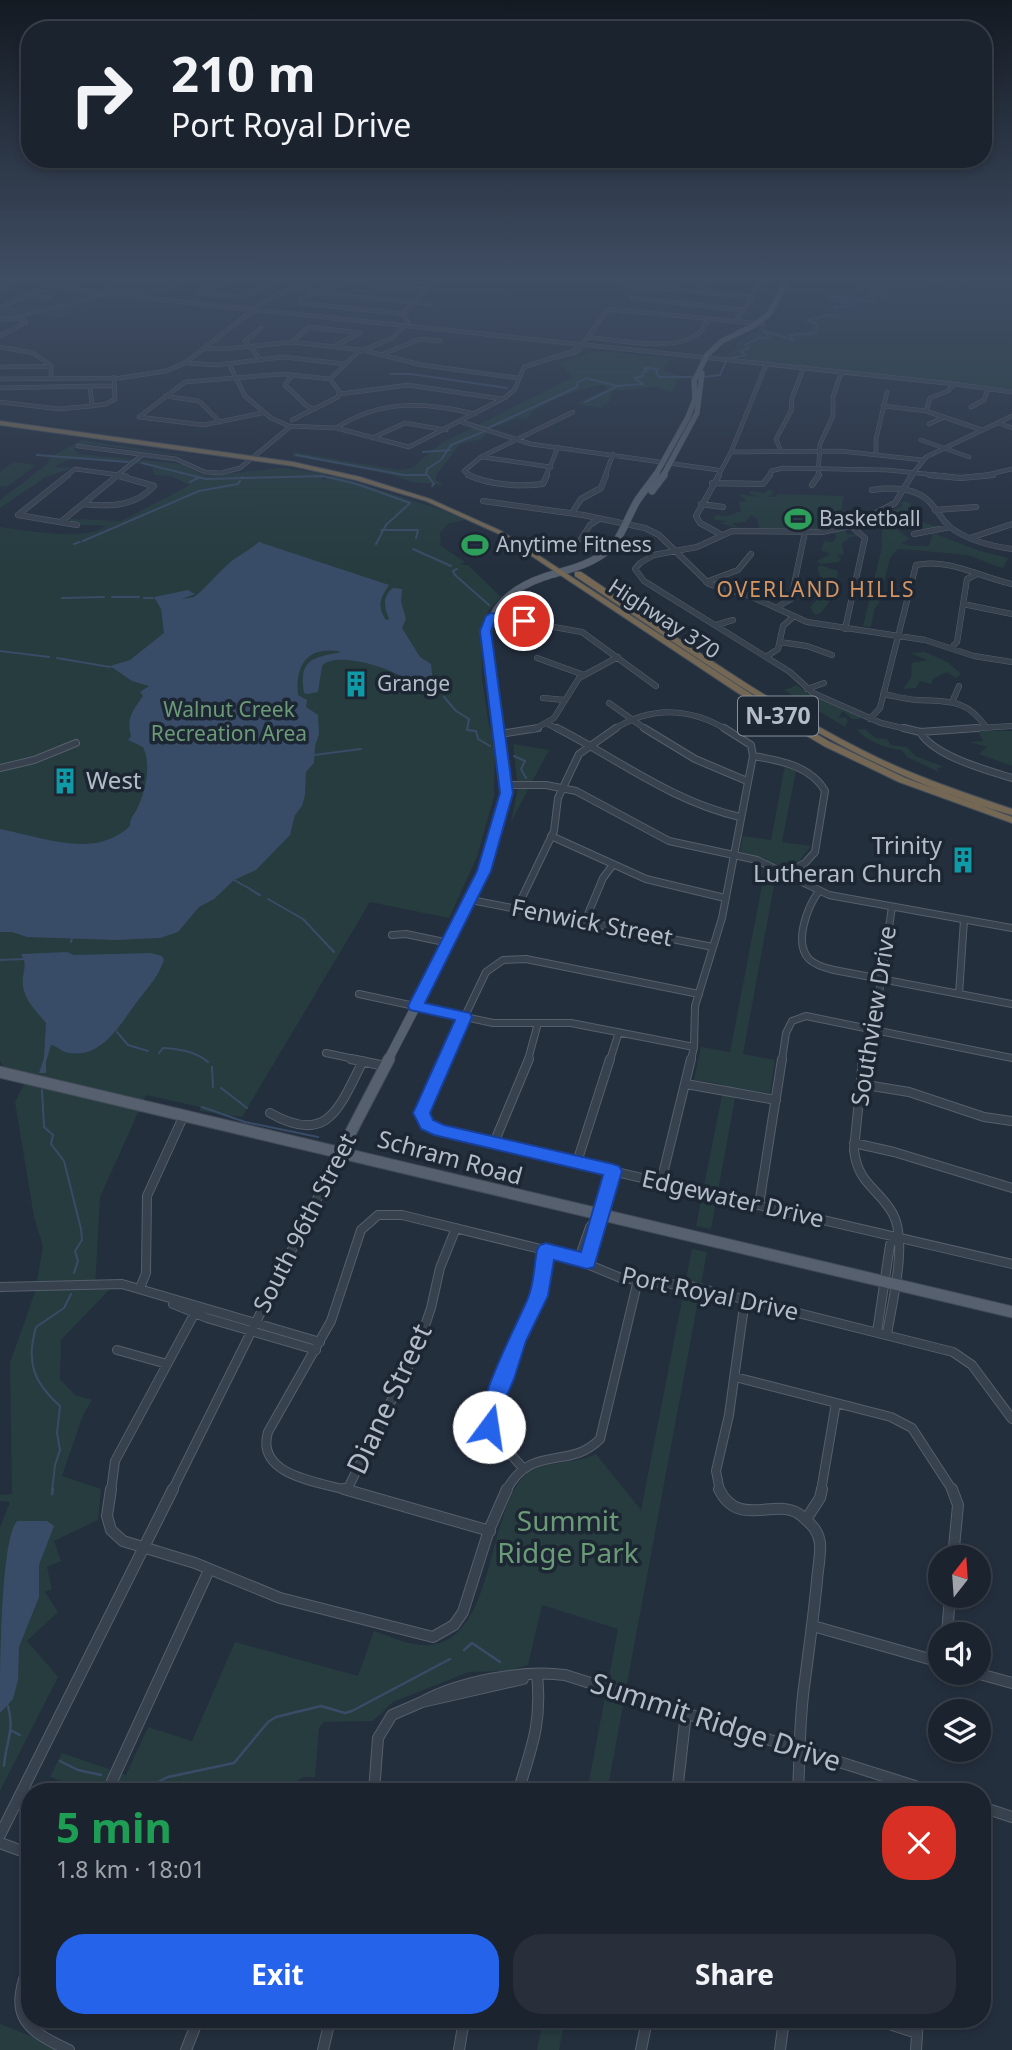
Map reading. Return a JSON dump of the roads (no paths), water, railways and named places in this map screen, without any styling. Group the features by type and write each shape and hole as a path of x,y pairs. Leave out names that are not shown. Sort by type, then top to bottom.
{"highway":[{"name":"Highway 370","path":"0,421 164,446 251,456 391,487 453,510 499,532 567,571 835,740 919,779 1012,812"},
{"name":"Highway 370","path":"0,421 340,469 418,491 461,507 510,531 819,740 902,780 1012,819"},
{"path":"251,456 350,471"}],"main road":[{"path":"491,616 510,596 567,571 597,564 614,554 627,525 697,413 700,405 697,377"},
{"name":"South 96th Street","path":"341,1151 471,900 495,841 506,787 485,639 491,616"},
{"name":"Schram Road","path":"0,1072 341,1151 598,1217 1012,1312"}],"street":[{"path":"46,386 52,377"},
{"path":"0,402 59,409 106,404 115,399 114,377"},
{"path":"0,378 118,377"},
{"path":"253,377 185,382 139,417 198,424 262,413"},
{"path":"290,377 285,385 307,406 315,409"},
{"path":"312,377 330,379 340,394"},
{"path":"235,379 245,396 262,413 275,420 336,428 409,447 418,445 502,399 515,389 518,378 508,377"},
{"path":"720,534 697,520 696,516 718,471 731,452 761,377"},
{"path":"781,450 776,439 791,411 794,391 800,377"},
{"path":"812,485 820,470 821,439 833,416 832,397 840,377"},
{"path":"885,377 1012,392"},
{"path":"926,411 930,398 948,391 950,383"},
{"path":"78,446 185,461 210,473 228,472 240,468 291,423 340,394 408,385 502,399"},
{"path":"90,386 92,406"},
{"path":"0,388 113,386"},
{"path":"971,407 984,400 988,389"},
{"path":"876,452 876,439 887,392"},
{"path":"164,396 199,401 220,422"},
{"path":"336,428 369,410 400,403 475,414"},
{"path":"883,406 926,411 982,430"},
{"path":"558,447 547,481 536,485 471,479 465,474 465,468 481,457 573,412"},
{"path":"1012,416 923,460 912,473 895,503 851,526 831,531 744,530 720,534 702,545 642,560 636,573 644,581 790,672 807,689 870,719 895,728 920,732 1012,726"},
{"path":"929,424 944,417"},
{"path":"275,420 291,423"},
{"path":"461,422 531,444 718,471"},
{"path":"251,456 291,423"},
{"path":"372,438 405,423 446,430"},
{"path":"998,423 1012,428"},
{"path":"921,440 969,457"},
{"path":"731,452 876,452 923,460"},
{"path":"62,521 142,454"},
{"path":"572,513 581,499 601,488 609,458 613,454"},
{"path":"481,457 551,467"},
{"path":"77,525 18,515 75,469 146,481 154,486 148,492 125,503 105,507 83,504"},
{"path":"712,483 759,485 766,483 771,471 778,469 887,470 953,482 1012,469"},
{"path":"872,490 904,491 928,498 950,527 970,538 1012,550"},
{"path":"483,501 572,513 653,531 692,565 706,582 793,617 845,629 898,636 974,656 1012,662"},
{"path":"701,504 723,507"},
{"path":"936,510 976,507"},
{"path":"544,519 550,510"},
{"path":"581,539 590,525 599,519"},
{"path":"970,538 1012,524"},
{"path":"845,629 865,538 851,526"},
{"path":"914,534 950,527"},
{"path":"776,608 786,603 793,593 805,532"},
{"path":"706,582 737,572 745,566 751,554"},
{"path":"870,719 880,708 913,567 920,563 958,566 994,581 1012,584"},
{"path":"951,648 957,642 967,579 977,574"},
{"path":"963,604 1012,614"},
{"path":"491,616 586,634 656,685"},
{"path":"766,657 775,653 783,626 793,617"},
{"path":"716,625 733,620"},
{"path":"780,642 807,646 832,655"},
{"path":"500,734 527,732 548,723 558,713 574,683 618,657"},
{"path":"537,658 555,662 584,675"},
{"path":"807,689 824,683"},
{"path":"953,700 960,686"},
{"path":"883,694 919,701 953,700 975,711 986,727"},
{"path":"544,698 565,700"},
{"path":"610,703 631,720 727,775 747,781"},
{"path":"517,908 557,820 557,801 579,754 589,746 631,720 659,711 700,715 747,740 751,745 753,755 725,898 694,1010 694,1047 661,1182"},
{"path":"548,723 685,801 715,812 740,817"},
{"path":"920,732 931,746 988,771 1012,778"},
{"path":"0,768 34,760 76,744"},
{"path":"753,755 787,762 818,780 825,791 815,852 805,863 785,874"},
{"path":"506,787 563,789 589,796 642,829 669,841 703,851 758,860 819,891 891,907 1012,928"},
{"path":"551,836 574,843 612,866 664,886 725,898"},
{"path":"585,921 603,878 612,866"},
{"path":"819,891 807,910 801,946 806,956 822,967 1012,1004"},
{"name":"Fenwick Street","path":"471,900 713,947"},
{"name":"Southview Drive","path":"882,1333 889,1282 898,1248 895,1236 897,1225 893,1216 859,1174 854,1159 854,1143 863,1054 882,979 891,907"},
{"path":"959,994 964,920"},
{"path":"392,935 406,934 449,943"},
{"path":"464,1017 486,972 497,962 514,958 699,994"},
{"path":"359,994 493,1023 571,1023 694,1047"},
{"path":"759,1205 787,1030 792,1021 811,1016 1012,1058"},
{"name":"Edgewater Drive","path":"464,1017 421,1113 425,1121 435,1129 1012,1264"},
{"path":"494,1143 530,1056 538,1023"},
{"path":"577,1163 619,1032"},
{"path":"326,1053 385,1066"},
{"path":"270,1113 278,1119 305,1126 328,1121 337,1112 363,1061"},
{"path":"685,1084 776,1100"},
{"path":"860,1084 909,1092 984,1117 1012,1121"},
{"path":"139,1288 146,1273 147,1196 184,1115"},
{"path":"854,1143 900,1151 975,1179 1012,1188"},
{"name":"South 96th Street","path":"26,1783 341,1151"},
{"path":"583,1260 613,1171"},
{"name":"Port Royal Drive","path":"318,1346 335,1311 361,1230 377,1215 395,1214 583,1260 615,1276 688,1286 961,1355 972,1365 1012,1419"},
{"name":"Diane Street","path":"347,1490 416,1349 431,1308 440,1268 456,1228"},
{"path":"522,1467 491,1432 489,1416 516,1341 536,1302 546,1250"},
{"path":"196,1310 115,1461 107,1516 111,1530 123,1541 280,1598 368,1619 412,1634 433,1637 446,1632 463,1612 499,1506 514,1476 522,1467 587,1450 600,1439 638,1280"},
{"path":"0,1287 112,1283 139,1288 196,1310 318,1346 266,1437 267,1456 283,1471 490,1531"},
{"path":"745,1300 735,1377 716,1471 719,1490 729,1502 742,1510 756,1512 784,1508 807,1518 816,1529 820,1544 813,1626 804,1684 799,1783"},
{"path":"117,1350 167,1364"},
{"path":"735,1377 906,1424 916,1433 956,1493 958,1505 954,1545"},
{"path":"807,1518 820,1498 836,1403"},
{"path":"111,1783 209,1570"},
{"path":"813,1626 928,1659"},
{"path":"374,1783 376,1746 381,1730 386,1721 399,1710 537,1674 540,1706 537,1728 521,1783"},
{"name":"Summit Ridge Drive","path":"537,1674 575,1677 904,1783"},
{"path":"991,1677 1012,1683"},
{"path":"678,1783 686,1713"},
{"name":"South 96th Street","path":"0,1835 21,1793"},
{"path":"991,1810 1012,1817"},
{"path":"0,1843 21,1851"},
{"path":"21,1984 21,2012"},
{"path":"29,2028 31,2032 69,2050"},
{"path":"186,2050 195,2028"},
{"path":"323,2050 328,2028"},
{"path":"459,2050 463,2028"},
{"path":"641,2050 645,2028"},
{"path":"780,2050 783,2028"},
{"path":"916,2050 918,2028"}],"water":[{"path":"259,542 389,585 381,602 381,610 386,620 389,619 385,606 387,595 393,588 402,589 401,602 406,619 402,628 420,657 431,664 433,682 422,689 385,669 361,662 338,660 322,666 318,692 307,694 304,693 303,681 306,666 310,661 341,652 320,652 306,660 299,675 298,695 307,700 306,707 318,715 319,734 314,763 306,772 302,806 295,815 290,835 256,870 234,880 214,899 199,907 178,932 160,938 115,940 27,937 12,932 0,932 0,829 51,841 84,844 101,842 130,826 142,796 147,762 143,747 128,740 131,736 130,719 143,696 140,692 149,686 132,681 110,666 130,660 164,633 161,609 154,597 188,590 195,594 182,599 194,597 227,565"},
{"path":"67,952 74,955 151,953 162,956 164,960 158,973 106,1041 88,1052 77,1054 51,1045 46,1073 39,1073 44,1058 46,1023 26,997 23,981 25,966 21,954"},
{"path":"17,1521 47,1521 54,1526 39,1565 39,1597 19,1647 18,1680 13,1699 0,1713 4,1581 11,1533"}],"waterway":[{"path":"429,377 507,388"},
{"path":"488,428 577,387 577,383 586,378 617,386 643,384 634,378 640,377"},
{"path":"659,377 695,377"},
{"path":"585,402 616,387"},
{"path":"448,450 451,445 483,432"},
{"path":"423,452 448,450"},
{"path":"426,474 427,469 441,460 448,450"},
{"path":"37,455 128,462"},
{"path":"296,455 404,475 427,475"},
{"path":"142,463 206,479 241,478"},
{"path":"241,478 323,476 357,484 410,503 383,530"},
{"path":"428,476 434,484 432,486"},
{"path":"190,482 198,478"},
{"path":"83,541 199,491 238,484 241,478"},
{"path":"376,544 383,530"},
{"path":"383,530 418,530 416,538"},
{"path":"74,544 80,542"},
{"path":"413,549 451,566"},
{"path":"457,569 453,571 455,575 489,605"},
{"path":"62,598 104,597"},
{"path":"112,597 139,597"},
{"path":"144,598 153,598"},
{"path":"503,611 513,602"},
{"path":"0,651 49,657"},
{"path":"57,658 110,667"},
{"path":"444,697 456,711 469,719 467,730 476,731 478,739 490,746"},
{"path":"314,755 361,749"},
{"path":"514,756 525,761 521,769 526,778"},
{"path":"234,880 243,885"},
{"path":"245,886 255,892"},
{"path":"256,893 260,895"},
{"path":"268,899 303,919 334,952"},
{"path":"71,942 72,938"},
{"path":"0,960 25,959"},
{"path":"117,1032 128,1045 148,1051"},
{"path":"159,1053 163,1048 181,1050 198,1055 208,1062"},
{"path":"212,1067 213,1087"},
{"path":"221,1088 247,1108"},
{"path":"42,1090 44,1127 53,1135 51,1144 64,1161 81,1229 82,1240 75,1251 78,1261 74,1273"},
{"path":"202,1107 245,1122 318,1137"},
{"path":"52,1491 60,1450 57,1433 60,1406 43,1388 34,1371 33,1339 36,1327 64,1308 71,1294"},
{"path":"52,1494 53,1489"},
{"path":"464,1650 472,1643 500,1662"},
{"path":"156,1783 168,1777 234,1763 268,1722 276,1717 321,1706 345,1713 352,1711 450,1659"},
{"path":"4,1766 10,1729 8,1706"},
{"path":"12,1731 20,1735"},
{"path":"60,1761 78,1770 101,1775"}],"place":[{"name":"Basketball","path":"798,519"},
{"name":"Anytime Fitness","path":"475,545"},
{"name":"Grange","path":"356,684"},
{"name":"West","path":"65,781"},
{"name":"Trinity Lutheran Church","path":"963,860"}],"district":[{"name":"OVERLAND HILLS","path":"816,590"}],"park label":[{"name":"Walnut Creek Recreation Area","path":"229,722"},
{"name":"Summit Ridge Park","path":"568,1537"}]}
